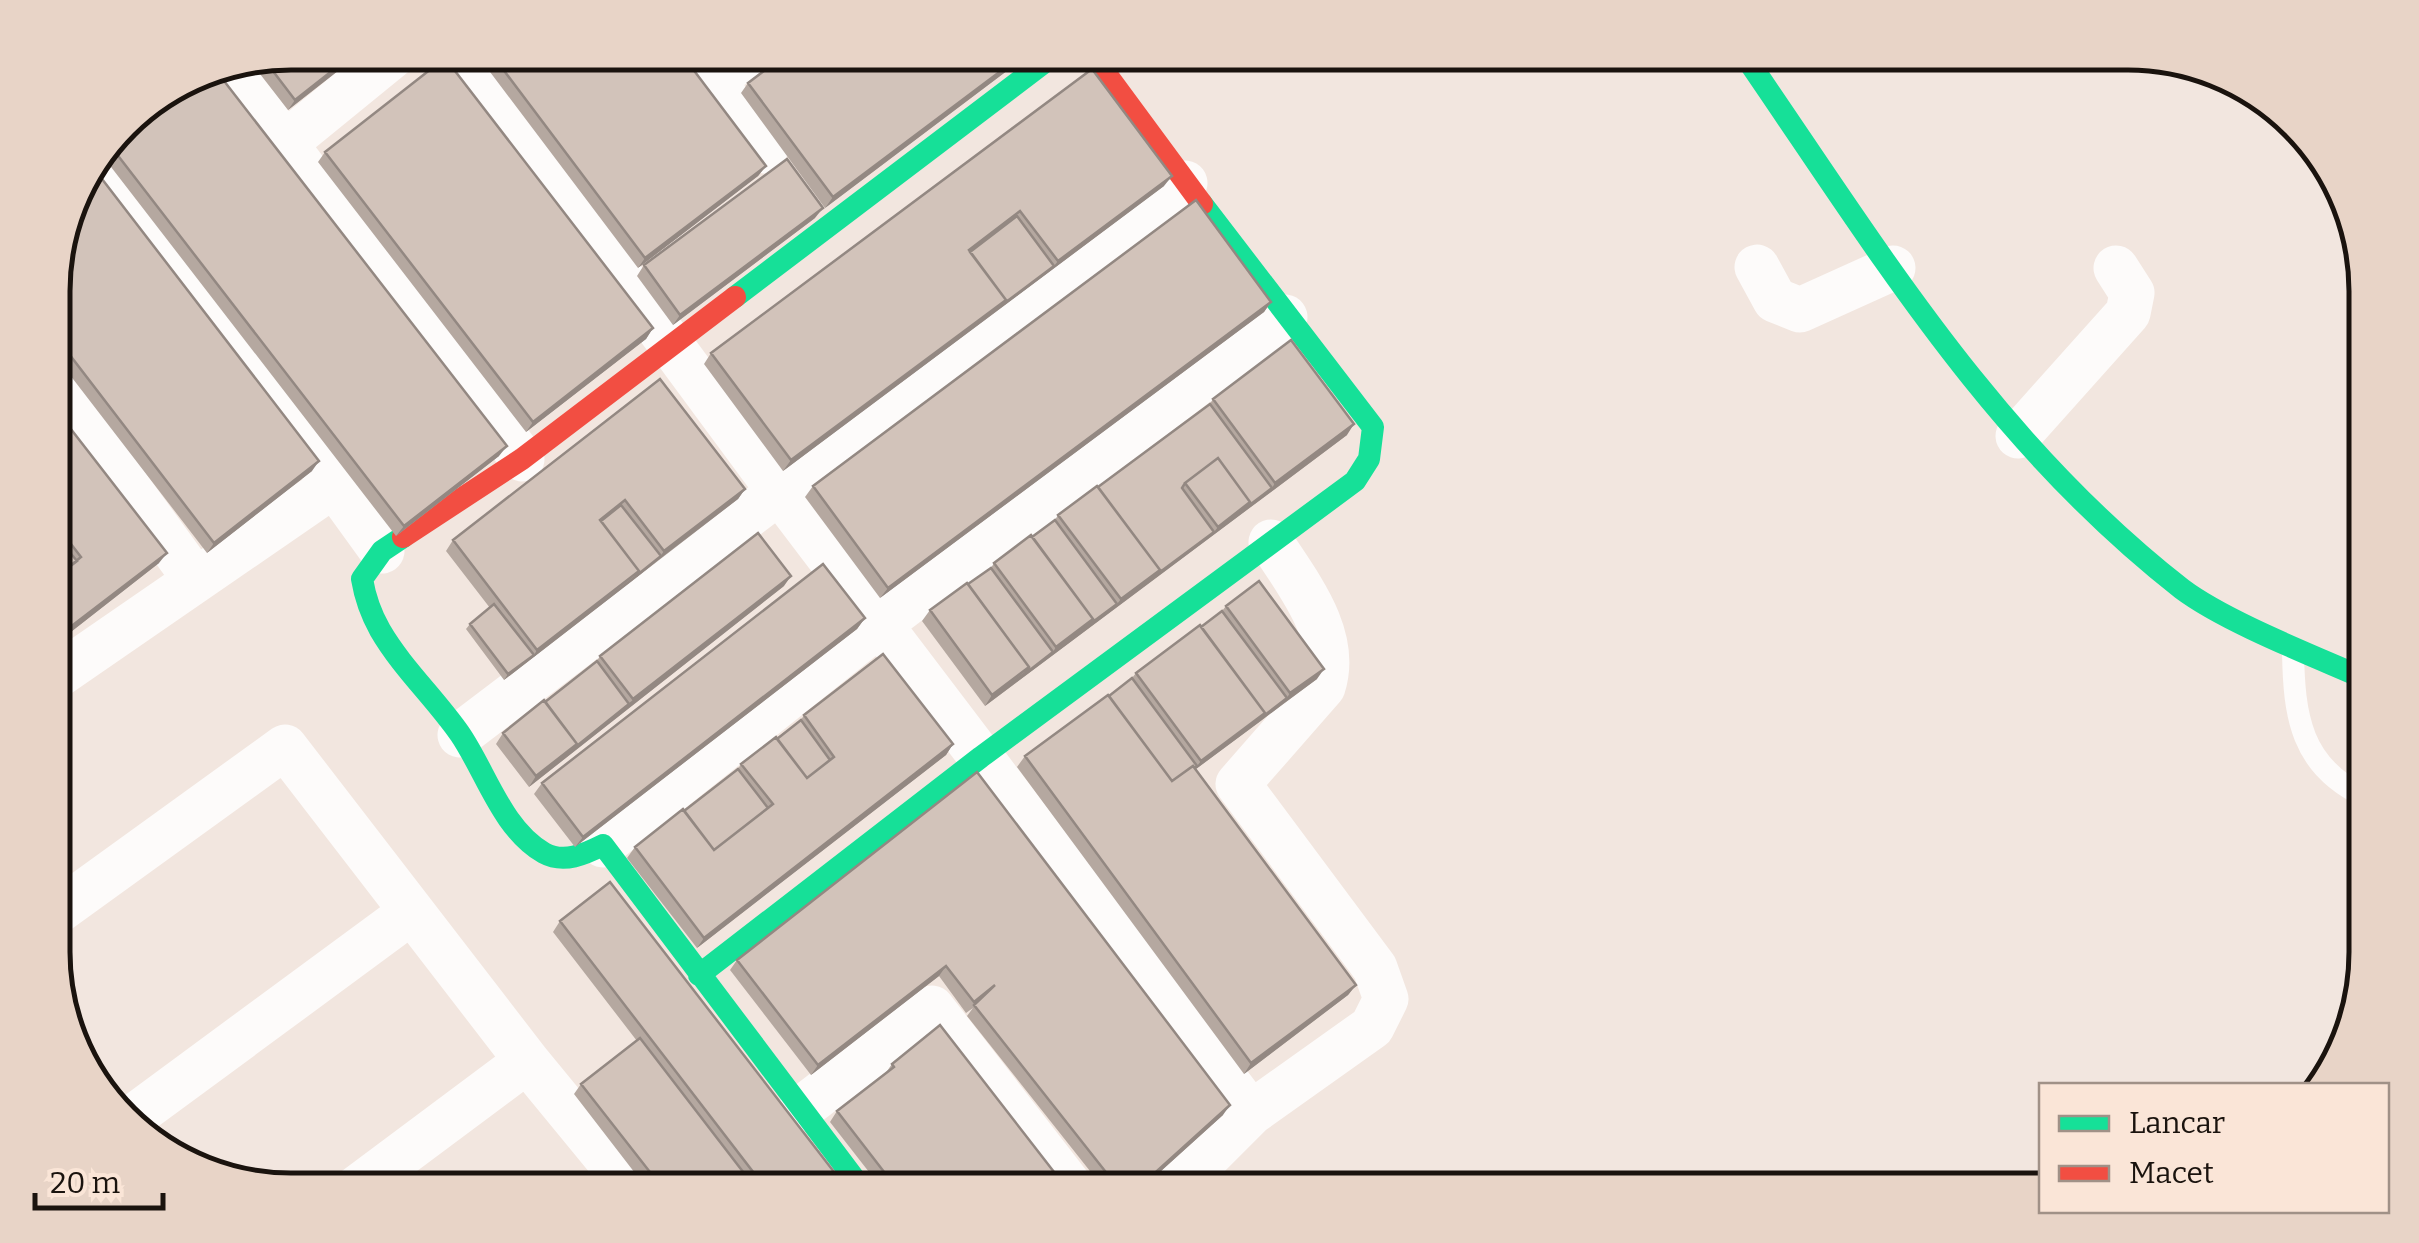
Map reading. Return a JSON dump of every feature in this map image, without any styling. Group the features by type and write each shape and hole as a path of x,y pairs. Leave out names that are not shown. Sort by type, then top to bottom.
{"street":[{"path":"283,145 375,70"},
{"path":"468,70 781,494 1251,1113"},
{"path":"706,70 765,151"},
{"path":"1034,70 522,459 382,551 362,579 365,597 382,632 460,735 522,833 544,853 577,857 604,845 880,624 1285,317"},
{"path":"699,975 981,757 1354,481 1369,459 1373,428 1285,317 1103,70"},
{"path":"1755,70 1959,367 2039,461 2185,590 2293,647 2349,671"},
{"path":"235,78 522,459"},
{"path":"106,170 382,551"},
{"path":"460,735 1185,183"},
{"path":"1757,267 1774,300 1800,310 1893,268"},
{"path":"2018,436 2128,313 2132,293 2116,268"},
{"path":"70,407 195,579"},
{"path":"70,662 334,486"},
{"path":"1191,1173 1251,1113 1372,1027 1386,999 1375,968 1238,784 1323,687 1329,669 1317,618 1271,542"},
{"path":"70,902 284,747 410,913 620,1173"},
{"path":"604,845 851,1173"},
{"path":"140,1112 410,913"},
{"path":"801,1110 932,1008 1060,1173"},
{"path":"377,1173 527,1061"}],"lane":[{"path":"2293,647 2294,711 2303,735 2336,778 2349,786"}],"building":[{"path":"333,70 295,100 273,71"},
{"path":"430,70 454,70 653,328 533,422 325,152"},
{"path":"504,70 694,70 766,166 645,258"},
{"path":"765,70 1002,70 833,197 748,83"},
{"path":"1091,70 1172,176 1058,261 1020,211 969,250 1006,300 791,460 711,353"},
{"path":"224,81 507,446 404,526 117,155 168,107 206,87"},
{"path":"787,159 823,208 680,315 644,265"},
{"path":"101,178 319,461 214,543 70,355 74,248 87,206"},
{"path":"1196,200 1271,302 888,588 813,486"},
{"path":"1017,216 1054,266 1002,305 1006,300 970,252"},
{"path":"1291,340 1354,424 1275,483 1213,399"},
{"path":"660,379 745,489 664,551 625,500 600,520 639,571 537,650 453,540"},
{"path":"1210,404 1272,488 1247,507 1250,502 1218,458 1182,488 1214,532 1156,575 1160,570 1098,487"},
{"path":"70,428 167,553 70,627 70,566 81,557 70,543"},
{"path":"1218,458 1250,502 1218,527 1185,483"},
{"path":"1097,486 1160,570 1121,599 1058,515"},
{"path":"621,505 661,556 636,576 639,571 601,521"},
{"path":"1055,520 1117,604 1090,624 1093,619 1032,537"},
{"path":"758,533 791,576 633,699 600,656"},
{"path":"1031,535 1093,619 1056,647 994,563"},
{"path":"823,564 865,618 583,837 542,783"},
{"path":"991,568 1053,652 1026,673 1029,667 968,584"},
{"path":"1259,581 1324,669 1290,693 1226,606"},
{"path":"967,583 1029,667 992,695 930,610"},
{"path":"494,604 534,655 508,674 470,624"},
{"path":"1222,611 1287,698 1261,718 1265,713 1201,627"},
{"path":"1200,625 1265,713 1201,761 1136,673"},
{"path":"883,654 953,744 704,938 635,847 683,809 714,850 773,804 741,764 776,737 807,778 834,757 804,715"},
{"path":"597,661 629,704 573,749 577,744 545,702"},
{"path":"1132,678 1197,766 1172,781 1109,696"},
{"path":"1108,695 1172,781 1193,766 1356,985 1251,1063 1025,756"},
{"path":"544,700 577,744 536,776 503,733"},
{"path":"801,720 830,760 807,778 777,739"},
{"path":"738,769 768,808 714,850 684,811"},
{"path":"977,772 1230,1105 1155,1173 1107,1173 974,1005 995,985 974,1002 946,966 818,1065 737,960"},
{"path":"610,882 835,1173 754,1173 560,921"},
{"path":"940,1025 1055,1173 885,1173 837,1111 894,1067 892,1064"},
{"path":"640,1038 744,1173 651,1173 581,1084"}],"traffic: fast":[{"path":"735,297 1034,70"},
{"path":"1754,70 1941,338 2052,470 2114,531 2182,589 2222,614 2349,672"},
{"path":"699,975 981,757 1355,481 1369,459 1373,427 1202,204"},
{"path":"403,537 382,551 362,579 369,605 389,644 460,734 506,815 529,843 552,856 574,856 603,845 850,1173"}],"traffic: jam":[{"path":"1103,70 1202,204"},
{"path":"403,537 522,459 735,297"}]}
